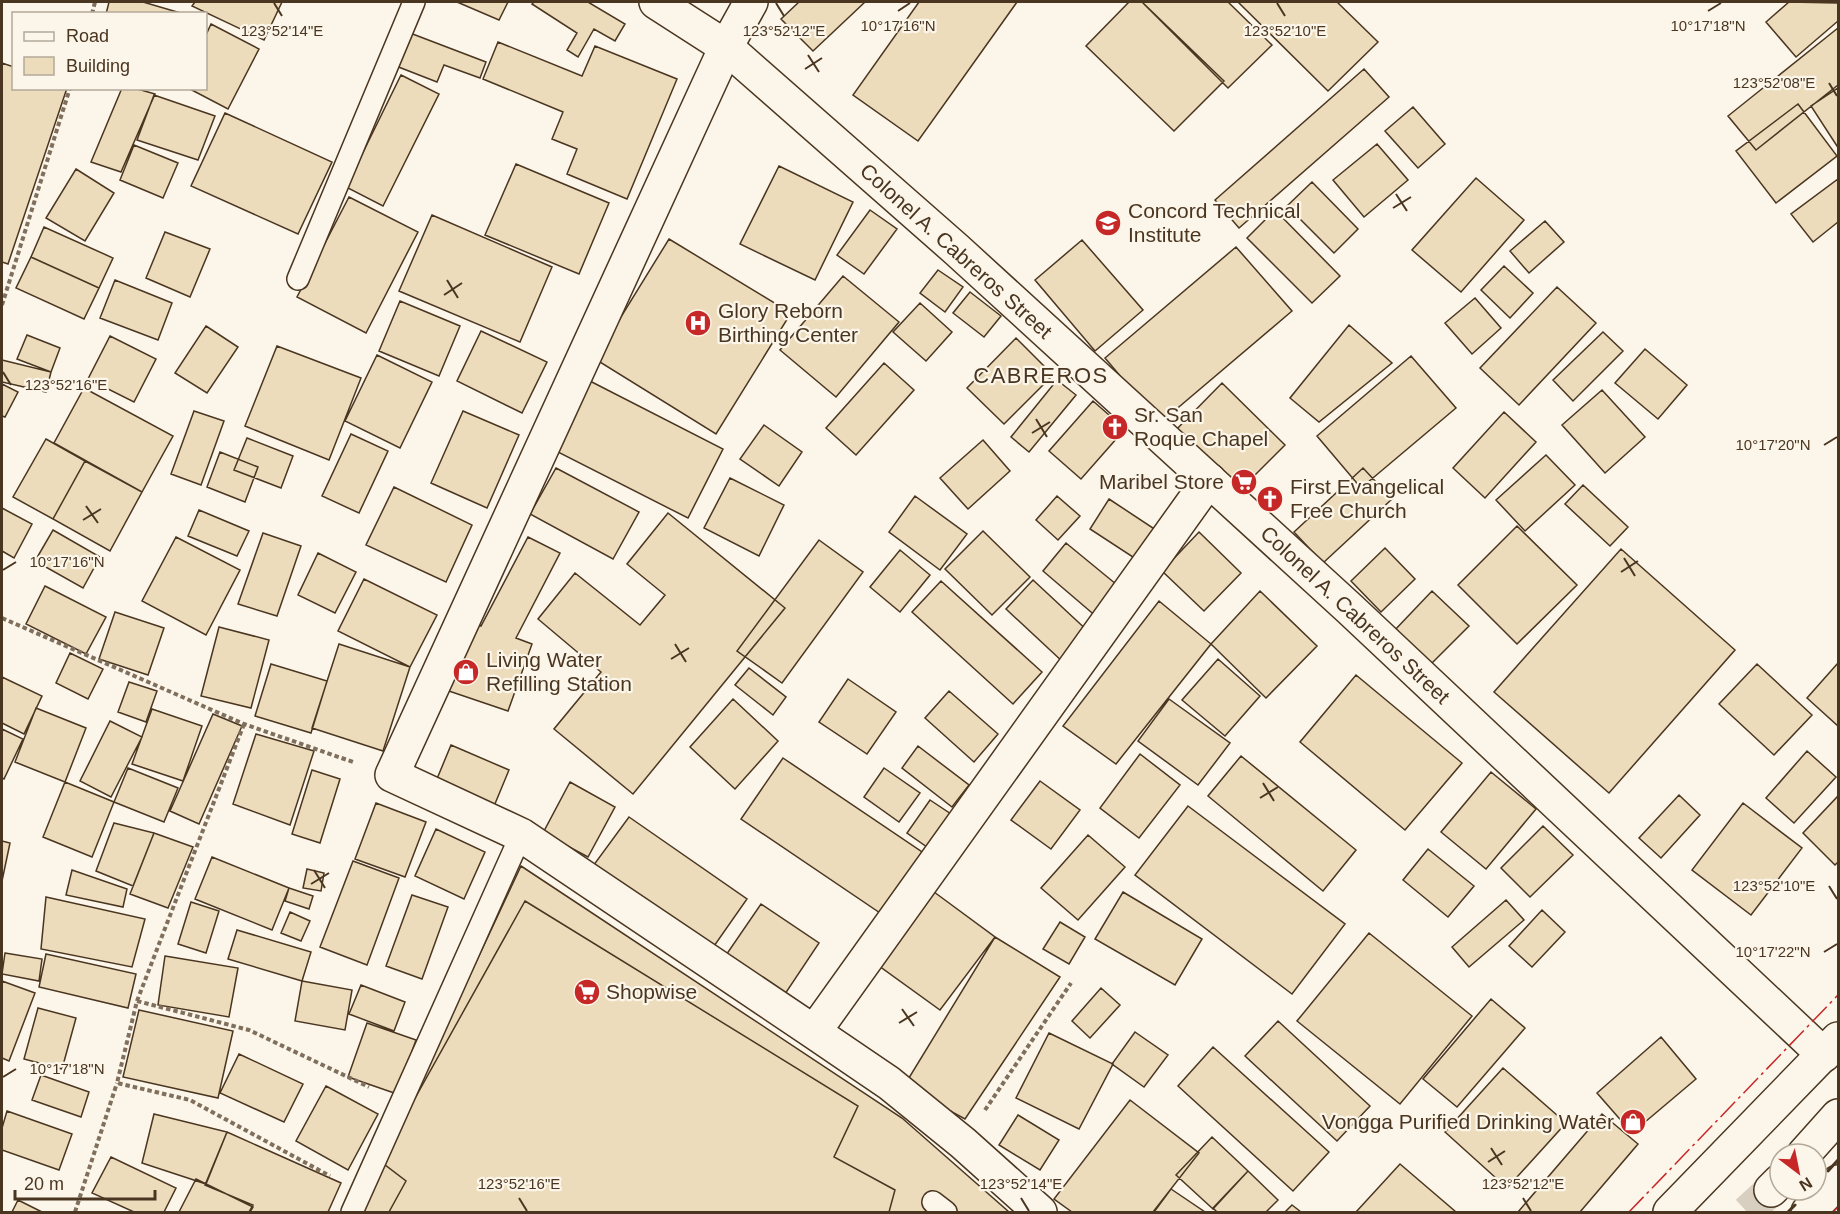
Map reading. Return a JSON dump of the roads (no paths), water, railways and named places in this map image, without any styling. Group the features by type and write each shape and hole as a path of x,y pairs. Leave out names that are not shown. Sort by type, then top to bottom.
{"street":[{"name":"Colonel A. Cabreros Street","path":"656,2 726,47 957,250 1831,1047"},
{"path":"751,2 726,47 392,776 521,836 814,1032 889,1083 963,1143 1040,1212"},
{"path":"814,1032 1209,480"},
{"path":"1670,1212 1831,1047"},
{"path":"1815,1142 1839,1116"},
{"path":"1808,1212 1839,1182"}],"lane":[{"path":"298,279 414,2"},
{"path":"357,1203 521,836"}],"tunnel":[{"path":"1747,1212 1768,1193"}],"place":[{"name":"Concord Technical Institute","path":"1108,223"},
{"name":"Glory Reborn Birthing Center","path":"698,323"},
{"name":"Sr. San Roque Chapel","path":"1115,427"},
{"name":"Maribel Store","path":"1244,482"},
{"name":"First Evangelical Free Church","path":"1270,499"},
{"name":"Living Water Refilling Station","path":"466,672"},
{"name":"Shopwise","path":"587,992"},
{"name":"Vongga Purified Drinking Water","path":"1633,1122"}],"district":[{"name":"CABREROS","path":"1041,375"}]}
